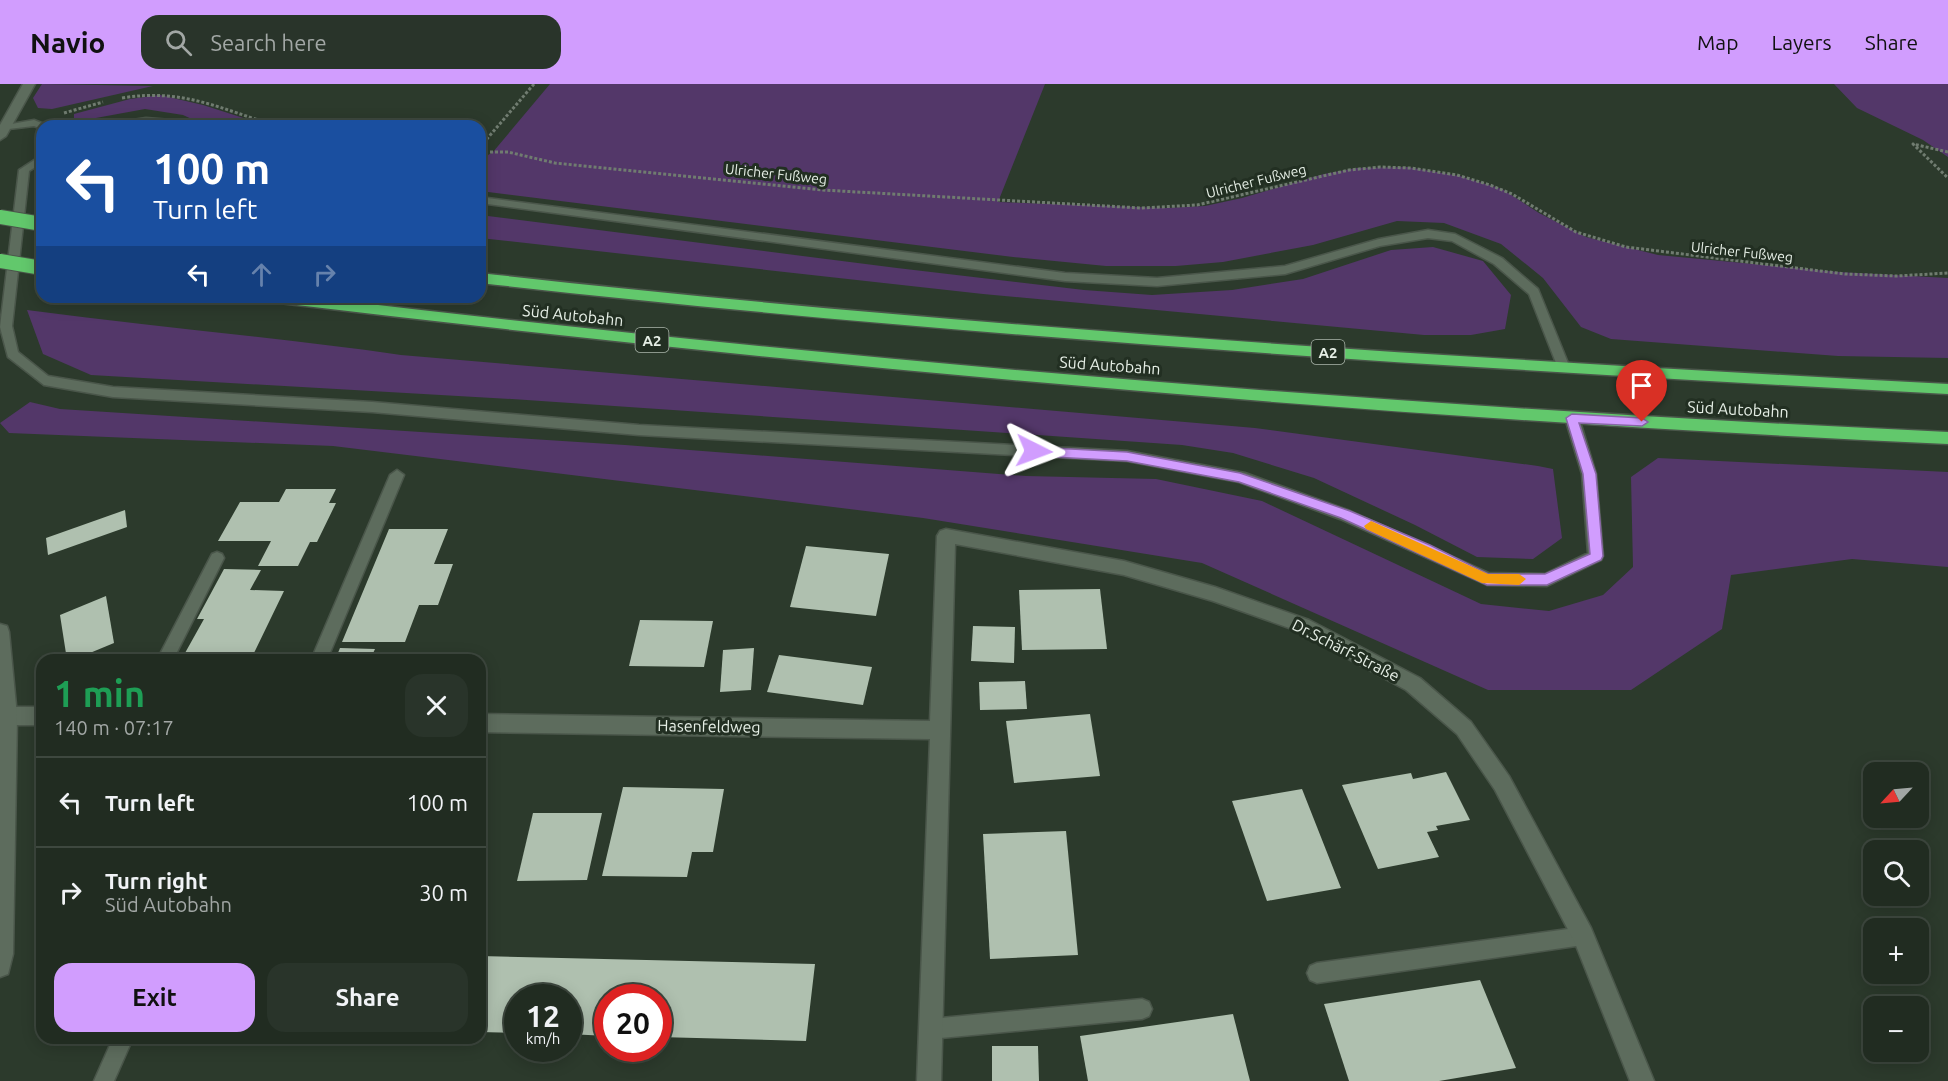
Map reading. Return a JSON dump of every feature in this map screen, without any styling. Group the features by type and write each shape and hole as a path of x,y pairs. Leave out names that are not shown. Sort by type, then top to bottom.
{"highway":[{"path":"0,217 36,223"},
{"path":"0,261 36,267"},
{"name":"Süd Autobahn","path":"486,279 1055,334 1564,369 1948,389"},
{"name":"Süd Autobahn","path":"319,303 504,326 1044,378 1572,418 1948,438"}],"street":[{"path":"2,132 29,84"},
{"name":"Dr.Schärf-Straße","path":"938,730 946,536 1124,568 1215,594 1302,625 1413,684 1464,728 1502,783 1583,936 1642,1081"},
{"path":"0,632 7,716 0,966"},
{"path":"7,716 36,716"},
{"name":"Hasenfeldweg","path":"486,723 938,730"},
{"path":"929,1081 938,730"}],"lane":[{"path":"2,132 36,124"},
{"path":"36,162 24,170 6,326 12,354 44,380 101,390 372,407 639,430 1127,456 1240,477 1345,515 1425,549 1487,579 1547,580 1596,556 1589,474 1572,418"},
{"path":"486,201 1065,277 1157,282 1285,270 1379,243 1428,234 1455,238 1498,261 1534,292 1564,369"},
{"path":"322,654 398,475"},
{"path":"168,654 217,558"},
{"path":"1317,973 1583,936"},
{"path":"930,1029 1142,1009"},
{"path":"104,1081 120,1044"}],"path":[{"path":"486,140 534,84"},
{"path":"1948,152 1913,144 1948,178"},
{"name":"Ulricher Fußweg","path":"486,152 508,152 555,164 858,193 969,198 998,202 1155,208 1204,206 1242,198 1324,174 1357,168 1407,167 1460,176 1502,189 1539,213 1586,237 1658,255 1893,276 1916,277 1948,273"}],"shaded area":[{"path":"42,84 153,86 52,109 38,108 33,98"},
{"path":"550,84 1045,84 998,202 1166,208 1205,206 1242,198 1324,174 1357,168 1407,167 1460,176 1502,189 1539,213 1586,237 1658,255 1838,272 1948,278 1948,358 1838,356 1611,339 1581,327 1543,278 1501,244 1444,223 1397,221 1313,245 1223,262 1176,266 1106,266 1013,257 486,192 486,156 493,152"},
{"path":"1834,84 1948,84 1948,157 1923,140 1857,108"},
{"path":"160,95 203,105 249,120 194,120 183,115 145,109 74,120 74,114 130,99"},
{"path":"486,216 897,268 1084,290 1152,295 1232,290 1303,279 1391,250 1433,247 1483,261 1511,295 1505,329 1471,335 1424,335 983,294 486,239"},
{"path":"27,310 401,355 1255,428 1538,466 1553,469 1562,538 1533,559 1477,557 1314,478 1233,453 1182,445 512,399 91,375 43,354"},
{"path":"30,402 60,409 625,445 1026,476 1156,479 1262,501 1481,604 1549,611 1603,595 1633,567 1631,477 1658,458 1948,472 1948,567 1852,559 1731,575 1722,629 1631,690 1488,690 1202,563 923,518 333,446 9,433 0,423"}],"building":[{"path":"286,489 336,489 329,503 336,503 317,542 310,542 298,566 258,566 271,541 218,541 240,502 279,502"},
{"path":"125,510 127,527 48,555 46,538"},
{"path":"389,529 448,529 434,564 453,564 438,605 419,605 405,642 342,642"},
{"path":"806,546 889,554 876,616 790,607"},
{"path":"224,569 261,570 250,590 284,591 253,654 185,653 204,619 197,619"},
{"path":"1100,589 1107,649 1022,650 1019,590"},
{"path":"106,596 114,643 87,654 66,654 60,615"},
{"path":"640,620 713,621 704,667 629,666"},
{"path":"973,626 1015,627 1014,663 971,661"},
{"path":"340,648 375,649 373,654 338,654"},
{"path":"754,648 751,690 720,692 723,650"},
{"path":"779,655 872,667 863,705 767,692"},
{"path":"1025,681 1027,709 980,710 979,682"},
{"path":"1090,714 1100,776 1014,783 1006,721"},
{"path":"1446,772 1470,820 1436,826 1438,830 1427,832 1439,857 1378,869 1342,785 1411,773 1413,779"},
{"path":"623,787 724,789 713,852 692,852 687,877 602,876"},
{"path":"1302,789 1341,888 1267,901 1232,801"},
{"path":"533,813 602,813 587,880 517,881"},
{"path":"1066,831 1078,955 990,959 983,834"},
{"path":"486,956 815,964 806,1041 672,1037 672,984 594,984 594,1035 582,1035 582,984 504,984 504,1033 486,1032"},
{"path":"1480,980 1516,1068 1439,1081 1349,1081 1324,1004"},
{"path":"1233,1014 1250,1081 1088,1081 1080,1036"},
{"path":"992,1046 1038,1046 1039,1081 992,1081"}],"slow traffic":[{"path":"1371,526 1487,579 1519,579"}],"route":[{"path":"1034,451 1127,456 1240,477 1345,515 1425,549 1487,579 1547,580 1596,556 1589,474 1572,418 1642,422"}]}
